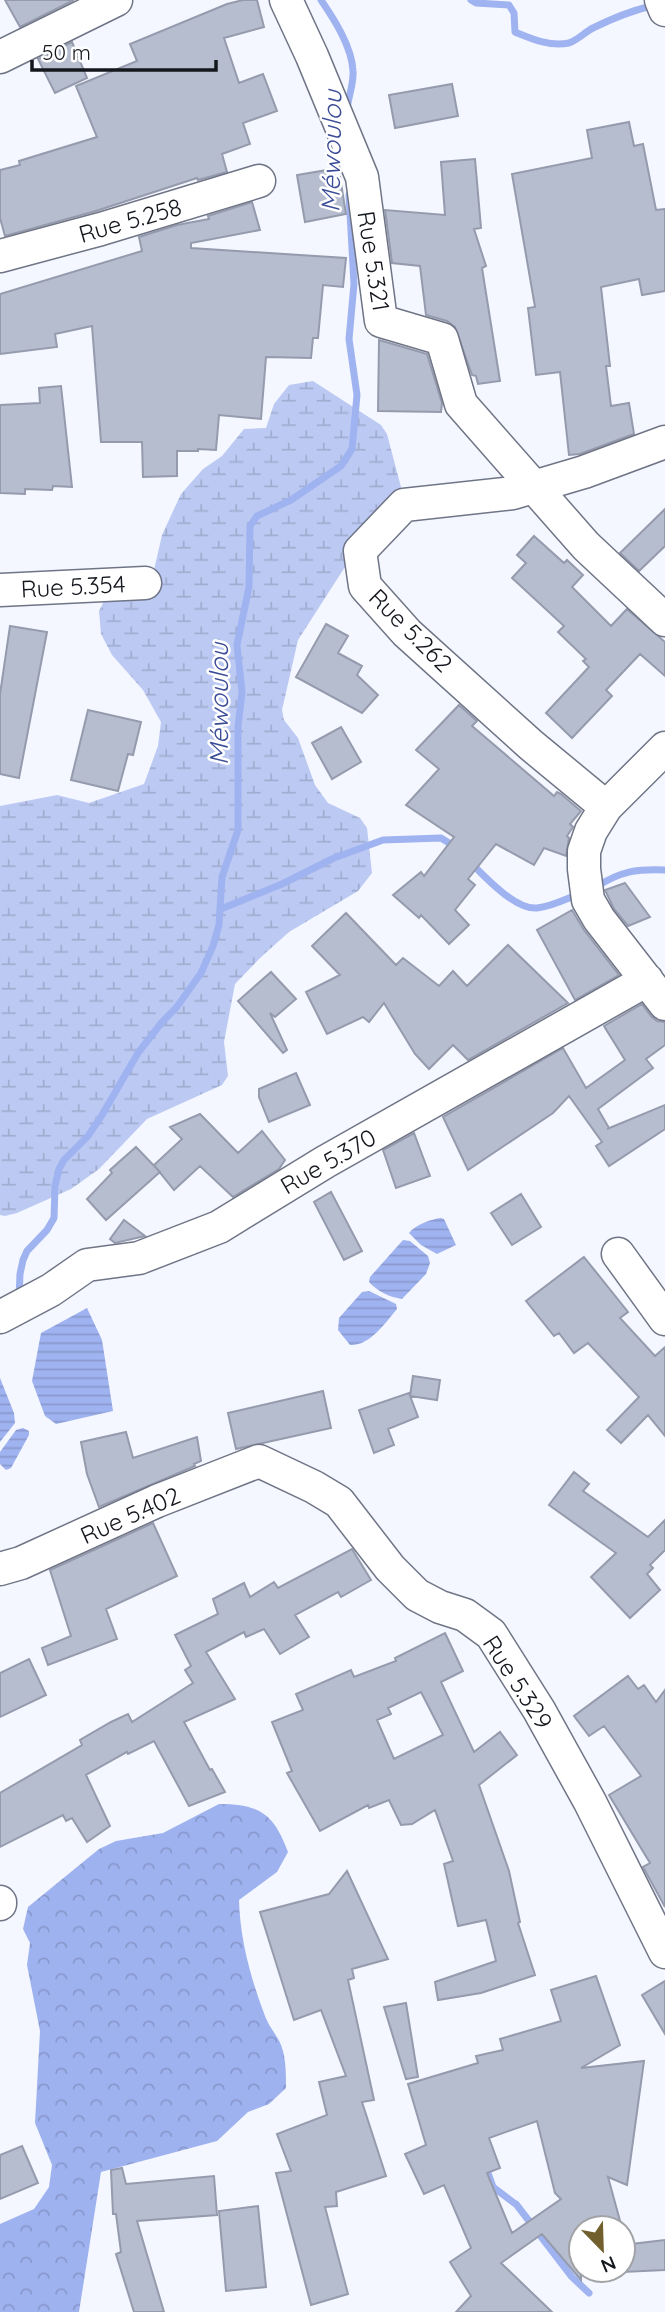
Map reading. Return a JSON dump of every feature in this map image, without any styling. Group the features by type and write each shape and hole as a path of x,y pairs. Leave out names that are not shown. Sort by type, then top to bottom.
{"street":[{"path":"0,57 116,0"},
{"name":"Rue 5.321","path":"286,0 362,177 381,321 442,339 461,404 586,546 665,620"},
{"path":"661,0 665,10"},
{"name":"Rue 5.258","path":"0,256 101,229 259,181"},
{"name":"Rue 5.262","path":"606,807 530,745 407,633 365,586 360,551 404,505 513,493 584,472 665,442"},
{"name":"Rue 5.354","path":"0,590 145,583"},
{"path":"659,994 599,919 589,900 584,851 591,831 606,807 665,748"},
{"name":"Rue 5.370","path":"0,1317 51,1290 87,1265 139,1258 219,1227 336,1156 659,994"},
{"path":"618,1254 665,1319"},
{"name":"Rue 5.402","path":"0,1569 21,1563 157,1501 259,1461"},
{"name":"Rue 5.329","path":"259,1461 339,1502 390,1568 417,1595 440,1608 466,1615 491,1634 565,1756 665,1952"}],"green space":[{"path":"313,381 381,425 387,434 402,491 343,570 298,640 282,710 284,720 298,738 315,785 328,803 360,818 367,828 372,873 358,891 289,932 235,984 224,1042 228,1076 222,1085 147,1119 99,1169 71,1189 17,1213 0,1215 0,806 57,795 89,803 144,784 158,746 161,722 143,690 112,655 101,634 99,611 104,601 147,578 154,570 162,535 181,494 203,469 222,456 244,429 266,428 274,404 289,385"},
{"path":"219,1804 245,1806 264,1814 277,1828 288,1852 277,1872 239,1900 247,1959 265,2016 283,2050 286,2088 269,2104 248,2112 217,2141 101,2172 79,2312 0,2312 0,2224 34,2209 49,2187 52,2165 35,2123 40,2031 27,1965 30,1943 23,1929 28,1907 99,1849 116,1841 163,1833"}],"shaded area":[{"path":"444,1219 456,1245 437,1254 421,1245 409,1233 415,1227"},
{"path":"403,1240 410,1241 428,1256 430,1263 426,1274 402,1299 384,1294 369,1282 370,1277"},
{"path":"369,1291 396,1304 397,1309 370,1338 350,1345 338,1330 339,1318 362,1292"},
{"path":"87,1308 102,1340 113,1411 56,1424 45,1416 32,1381 41,1333"},
{"path":"0,1378 14,1413 15,1423 0,1442"},
{"path":"23,1428 29,1431 29,1435 11,1468 6,1470 0,1464 0,1452 16,1430"}],"building":[{"path":"5,0 74,0 20,27"},
{"path":"243,0 257,0 264,27 224,38 239,83 263,74 277,111 243,123 250,144 222,154 227,172 198,180 197,178 96,211 5,236 0,218 0,170 20,165 19,161 97,137 76,86 137,61 130,44"},
{"path":"72,42 87,78 55,93 38,59"},
{"path":"452,84 458,116 395,128 389,95"},
{"path":"629,122 634,146 643,144 656,210 665,209 665,291 642,295 639,279 601,287 610,366 606,366 611,406 629,403 634,434 580,454 569,455 560,372 536,375 528,308 535,307 512,174 592,158 587,130"},
{"path":"475,159 481,228 474,229 486,266 482,268 500,381 478,384 476,376 472,375 455,327 447,321 426,315 420,266 392,263 385,210 445,215 441,162"},
{"path":"333,169 335,178 340,177 346,214 305,222 297,175"},
{"path":"252,202 260,230 191,243 191,248 346,258 343,287 323,285 318,338 313,338 311,358 266,357 261,419 219,415 216,450 177,451 177,476 143,477 142,442 101,442 92,326 55,334 57,347 0,354 0,294 142,251 139,237 177,225 209,219 208,216"},
{"path":"379,340 427,354 442,403 441,412 378,411"},
{"path":"61,386 72,487 53,486 52,490 25,489 25,494 0,493 0,405 40,403 39,388"},
{"path":"665,509 665,546 639,571 620,553"},
{"path":"534,536 564,563 567,560 583,575 572,587 611,626 627,609 665,642 665,676 640,654 606,690 612,696 572,738 546,713 589,667 583,661 586,659 558,632 564,626 512,578 526,563 517,555"},
{"path":"326,624 348,636 338,653 362,666 357,675 378,695 362,713 296,677"},
{"path":"10,626 47,632 19,778 0,774 0,694"},
{"path":"459,705 477,721 472,726 554,796 557,792 561,794 581,811 570,824 573,827 567,836 566,856 544,848 534,865 496,844 468,879 475,885 455,910 469,925 449,944 421,915 419,918 393,895 421,872 424,876 454,837 406,805 439,769 416,750"},
{"path":"88,710 141,722 133,755 128,754 118,791 71,780"},
{"path":"341,727 361,762 332,779 312,743"},
{"path":"625,883 650,917 628,926 614,909 605,890"},
{"path":"572,910 619,975 575,1000 537,930"},
{"path":"346,913 396,965 403,958 439,986 453,971 467,986 508,945 568,1003 468,1060 453,1045 429,1069 415,1054 384,1003 369,1022 363,1017 327,1034 306,992 340,975 312,946"},
{"path":"271,972 296,999 275,1017 270,1013 287,1050 283,1053 238,1001"},
{"path":"642,1004 657,1021 665,1022 665,1045 646,1059 653,1068 598,1109 609,1128 607,1129 665,1105 665,1129 609,1166 596,1146 602,1142 569,1096 553,1113 468,1170 443,1117 563,1048 586,1088 625,1060 604,1026"},
{"path":"296,1073 310,1105 269,1122 259,1097 259,1089"},
{"path":"200,1114 238,1153 262,1131 285,1160 279,1169 233,1197 200,1166 174,1190 154,1165 182,1139 170,1127"},
{"path":"414,1133 430,1176 396,1188 383,1150"},
{"path":"136,1147 160,1172 106,1220 87,1199 112,1173 110,1170"},
{"path":"331,1192 362,1251 344,1260 314,1202"},
{"path":"521,1194 541,1227 512,1245 491,1213"},
{"path":"124,1220 145,1236 115,1243 110,1239"},
{"path":"584,1257 628,1312 620,1318 655,1356 665,1347 665,1436 648,1415 621,1443 607,1430 639,1397 588,1343 574,1353 559,1333 554,1336 526,1301"},
{"path":"413,1376 440,1380 437,1400 410,1396"},
{"path":"323,1391 331,1428 236,1449 228,1413"},
{"path":"409,1393 418,1417 388,1429 394,1445 374,1453 359,1410"},
{"path":"126,1432 133,1458 197,1437 201,1461 99,1507 87,1474 81,1442"},
{"path":"574,1472 589,1484 583,1491 648,1537 665,1520 665,1550 650,1565 653,1568 647,1574 660,1590 630,1618 591,1577 616,1553 549,1505"},
{"path":"153,1523 177,1576 106,1609 117,1639 48,1665 42,1648 71,1636 50,1570"},
{"path":"352,1549 371,1580 341,1597 338,1592 295,1615 309,1637 280,1654 264,1629 246,1637 244,1632 206,1652 235,1699 184,1722 225,1792 189,1806 154,1741 128,1754 127,1752 86,1775 110,1826 87,1842 72,1818 66,1821 63,1815 0,1847 0,1793 82,1745 80,1740 111,1722 128,1714 132,1722 193,1683 185,1670 191,1666 175,1635 218,1614 213,1599 244,1583 250,1597 274,1582 278,1588"},
{"path":"445,1633 463,1671 441,1682 474,1752 500,1732 517,1755 479,1785 509,1871 520,1922 518,1923 535,1975 481,1993 438,2000 435,1982 496,1961 486,1920 458,1926 444,1864 453,1861 435,1810 412,1824 401,1825 389,1800 369,1808 368,1805 320,1831 287,1773 292,1771 272,1722 303,1710 296,1694 351,1670 354,1677 396,1661 395,1658","holes":["421,1692 443,1735 394,1759 377,1720 391,1714 388,1708"]},
{"path":"29,1659 46,1695 0,1717 0,1673"},
{"path":"628,1676 638,1689 644,1685 656,1702 665,1690 665,1907 643,1867 650,1863 609,1795 641,1776 604,1726 589,1736 574,1716"},
{"path":"347,1871 388,1959 352,1969 354,1978 348,1980 374,2100 362,2102 386,2176 336,2192 337,2206 325,2207 348,2294 311,2305 276,2173 291,2171 277,2134 327,2115 319,2082 346,2076 321,2010 294,2020 260,1912 329,1894"},
{"path":"596,1976 620,2045 581,2068 644,2061 627,2185 608,2177 618,2214 567,2214 567,2263 542,2234 501,2263 552,2312 456,2312 471,2296 450,2262 471,2248 444,2185 424,2194 405,2154 426,2145 408,2084 478,2063 476,2056 503,2050 500,2039 561,2021 551,1990","holes":["537,2121 555,2193 561,2199 512,2233 487,2173 500,2168 489,2138"]},
{"path":"665,1981 665,2034 642,1995"},
{"path":"406,2003 418,2077 406,2079 384,2007"},
{"path":"22,2146 38,2183 0,2199 0,2155"},
{"path":"122,2168 126,2184 214,2176 217,2215 137,2221 164,2312 134,2312 116,2254 121,2252 116,2214 113,2214 111,2170"},
{"path":"258,2206 266,2287 226,2291 219,2211"},
{"path":"665,2240 665,2270 637,2271 637,2243"}],"waterway":[{"name":"Méwoulou","path":"321,0 342,34 352,62 353,81 347,110"},
{"path":"471,0 476,3 509,5 514,13 515,32 541,42 555,44 569,43 607,21 651,6 649,1"},
{"name":"Méwoulou","path":"19,1297 23,1260 27,1251 47,1230 54,1218 55,1186 59,1169 64,1160 88,1136 138,1053 201,973 213,946 219,925 222,877 238,830 238,727 242,692 237,645 249,587 250,526 257,516 291,500 341,466 352,449 357,395 349,339 354,284 349,195"},
{"path":"221,909 282,884 334,858 383,840 441,838 457,848"},
{"path":"470,862 500,891 528,907 548,906 579,894"},
{"path":"596,887 629,872 665,870"},
{"path":"488,2173 493,2187 514,2203"},
{"path":"516,2204 572,2277 589,2293"}]}
